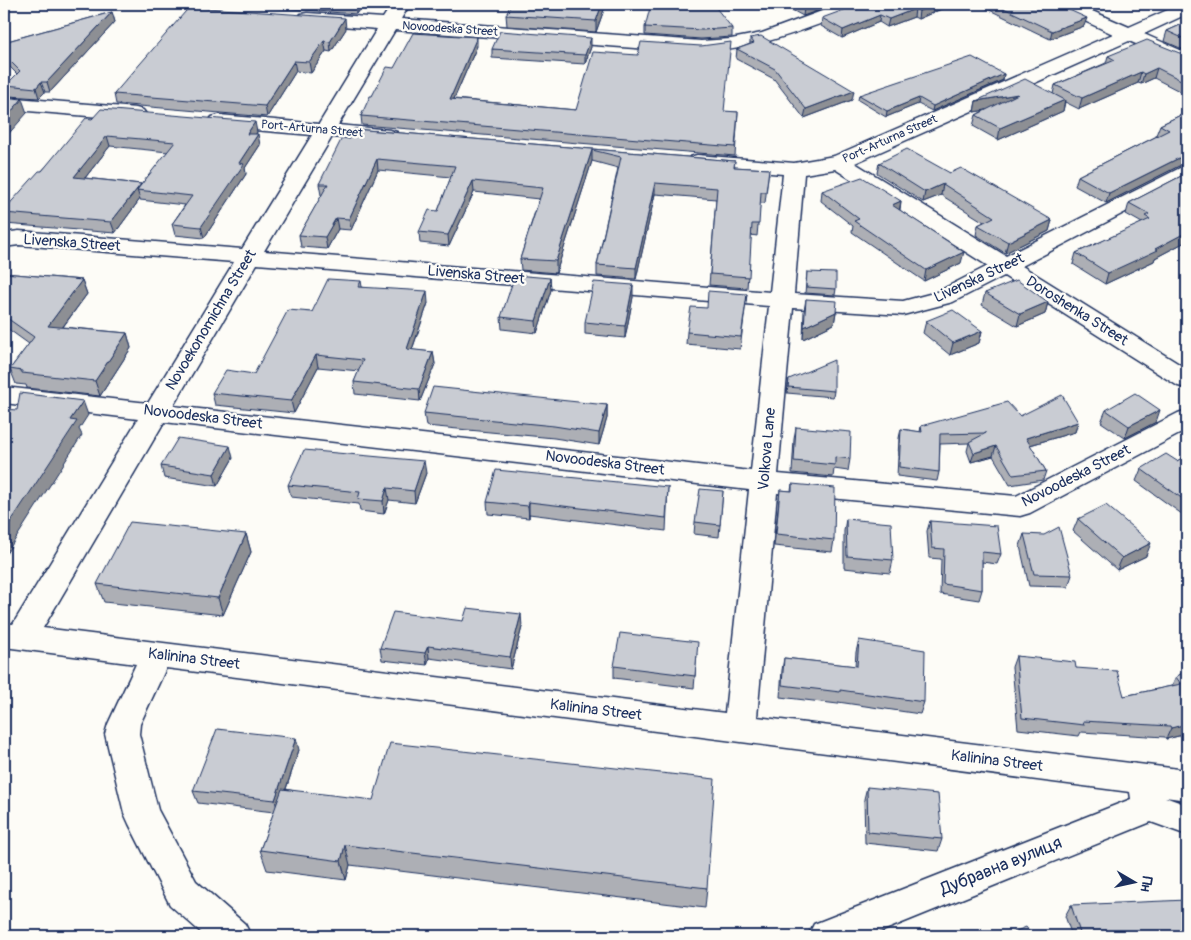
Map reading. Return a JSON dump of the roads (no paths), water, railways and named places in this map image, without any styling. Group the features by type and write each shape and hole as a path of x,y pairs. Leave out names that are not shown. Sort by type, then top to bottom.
{"street":[{"name":"Novoekonomichna Street","path":"12,636 156,412 401,4"},
{"name":"Novoodeska Street","path":"289,17 701,47 730,45 767,37 857,4"},
{"path":"1062,4 1187,60"},
{"name":"Port-Arturna Street","path":"677,159 794,169 839,162 1187,8"},
{"path":"4,103 160,116"},
{"name":"Port-Arturna Street","path":"198,120 413,138"},
{"name":"Doroshenka Street","path":"839,162 1187,380"},
{"name":"Volkova Lane","path":"740,728 794,169"},
{"name":"Livenska Street","path":"4,240 19,238 781,300 903,308 945,297 1187,172"},
{"name":"Novoodeska Street","path":"4,395 764,482 1020,506 1187,418"},
{"name":"Kalinina Street","path":"12,636 740,728 1148,794 1187,785"},
{"path":"157,654 122,734 141,812 183,893 232,936"},
{"path":"1148,794 1187,820"},
{"name":"Дубравна вулиця","path":"827,936 1148,794"}]}
